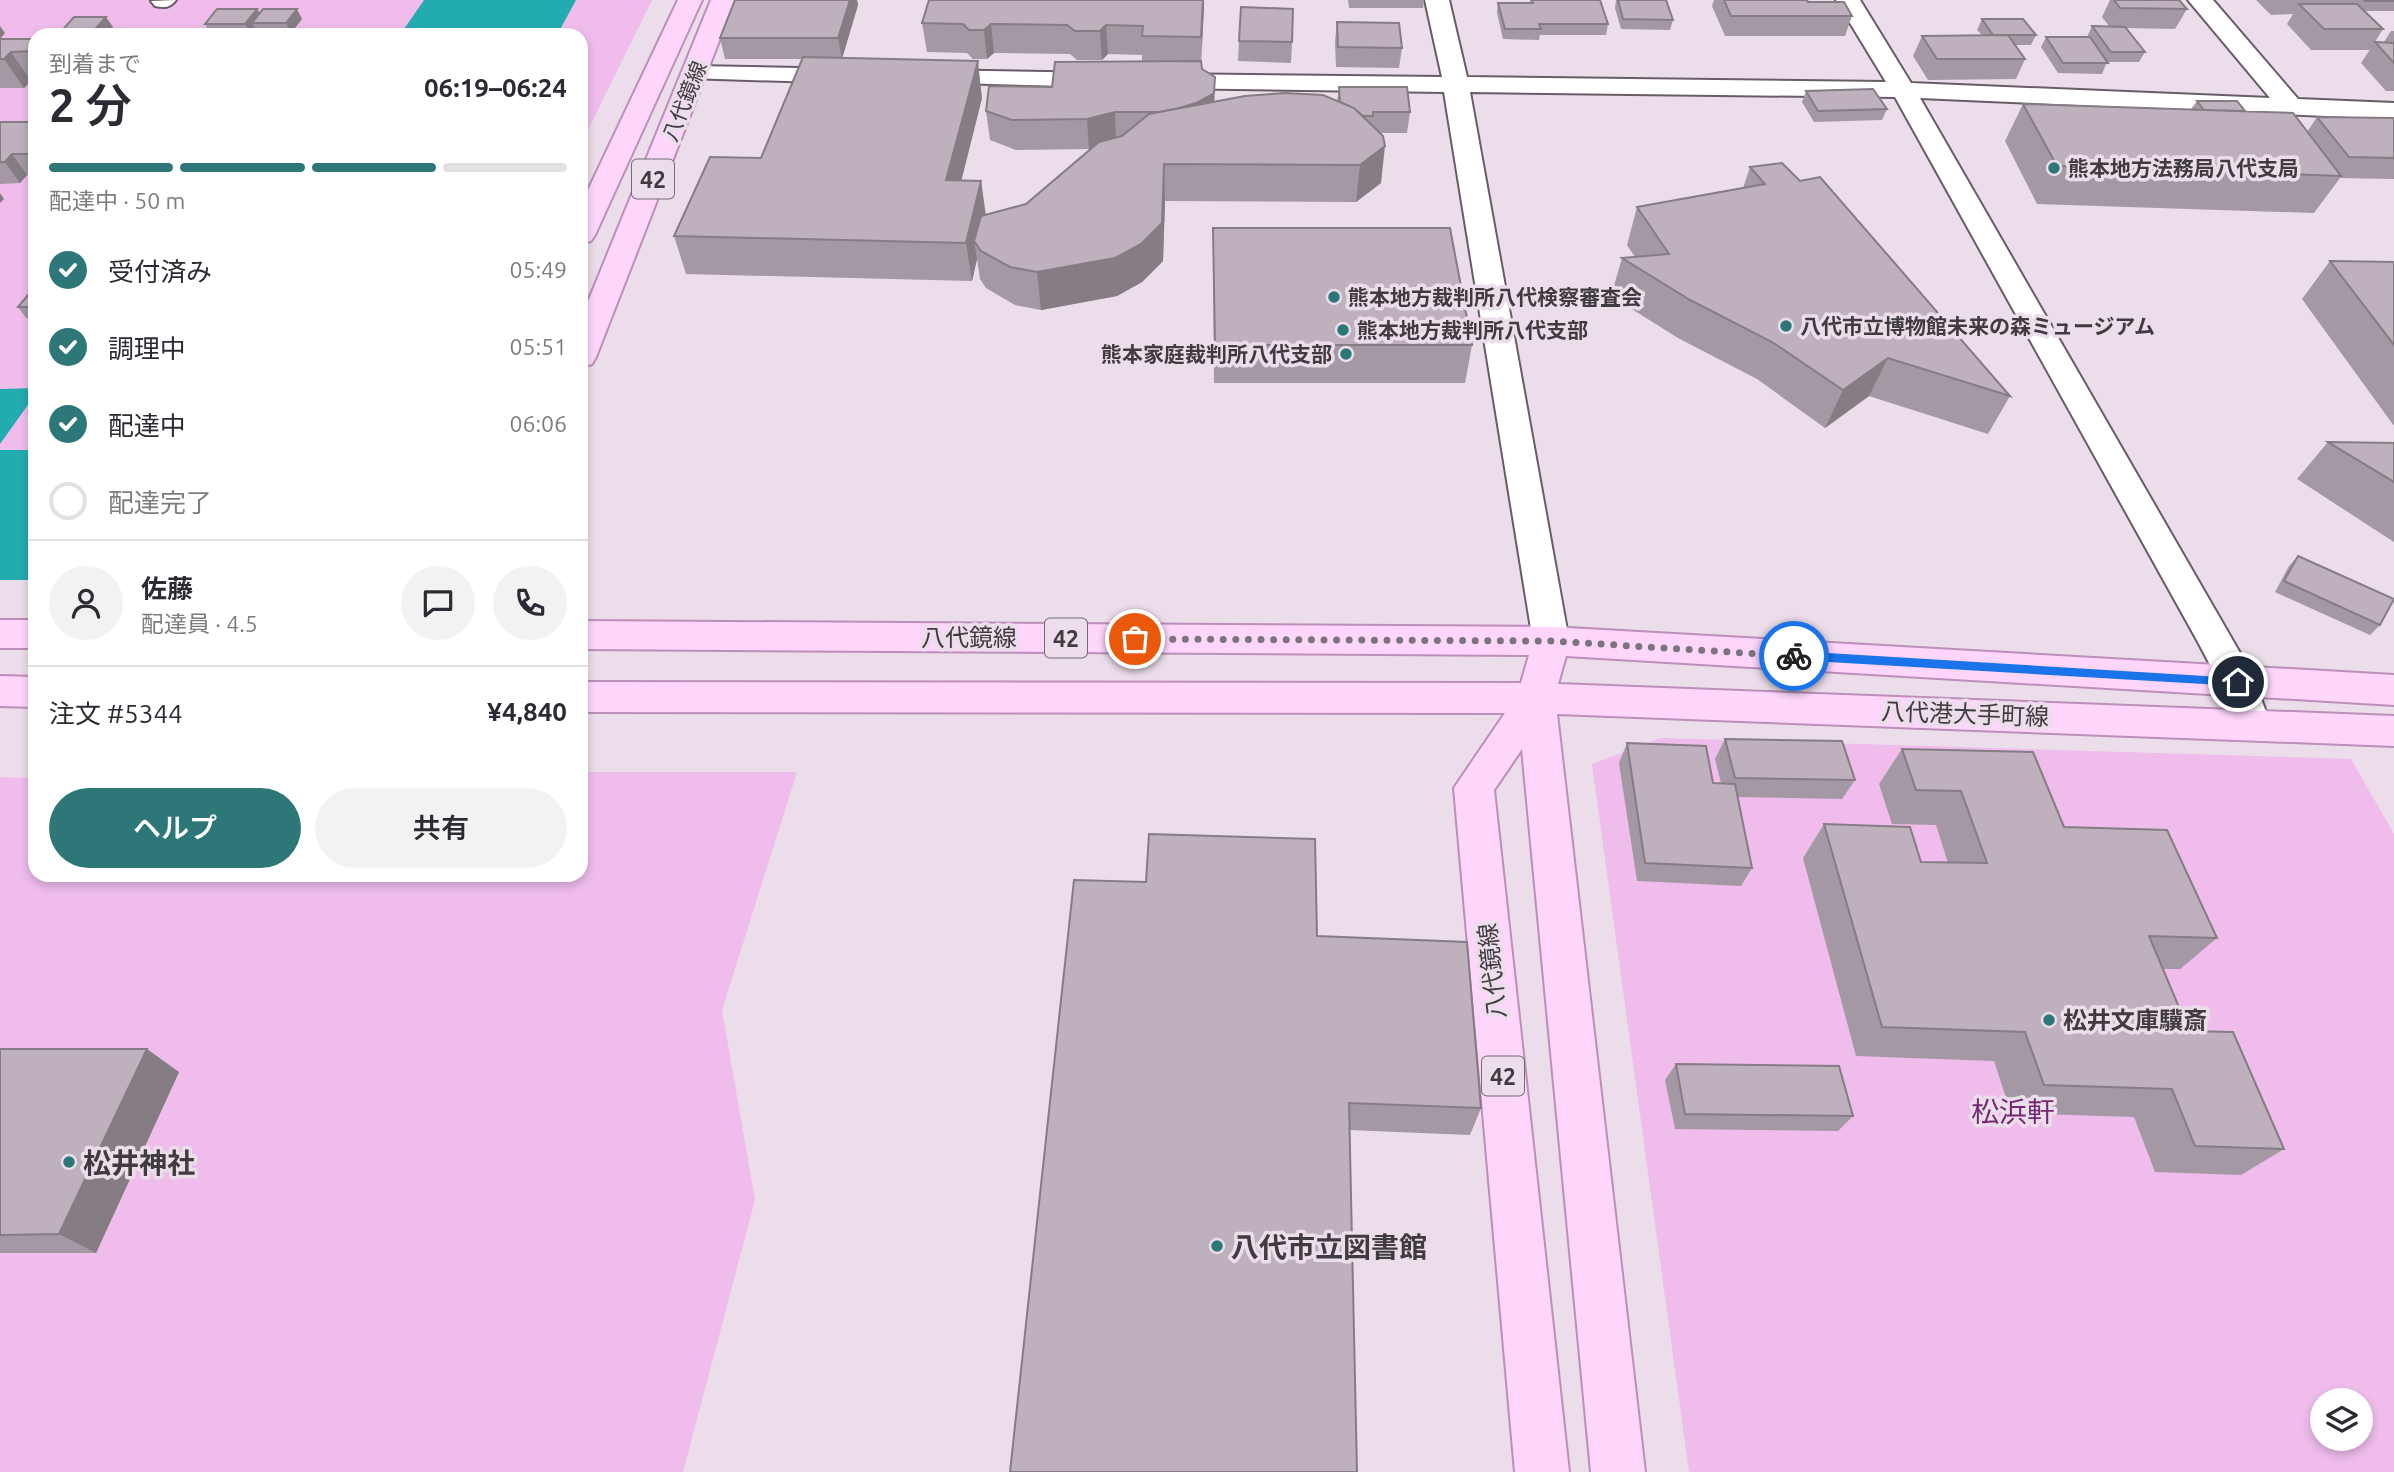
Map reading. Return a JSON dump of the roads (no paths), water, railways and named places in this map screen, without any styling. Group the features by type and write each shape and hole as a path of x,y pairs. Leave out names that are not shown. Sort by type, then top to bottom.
{"main road":[{"name":"八代鏡線","path":"588,220 690,0"},
{"name":"八代鏡線","path":"588,340 723,0"},
{"path":"0,634 28,634"},
{"name":"八代鏡線","path":"588,635 1551,641 1536,698 1474,788 1542,1472"},
{"name":"八代港大手町線","path":"1551,641 2394,690"},
{"path":"0,691 28,692"},
{"path":"588,697 1536,698"},
{"name":"八代鏡線","path":"1536,698 1618,1472"},
{"name":"八代港大手町線","path":"1536,698 2394,731"}],"street":[{"path":"1437,0 1455,86 1551,641"},
{"path":"1848,0 1903,90 2238,682 2252,725"},
{"path":"2200,0 2292,109"},
{"path":"696,73 875,76"},
{"path":"903,77 1903,90 2292,109 2394,111"}],"water":[{"path":"424,0 576,0 561,28 405,28"},
{"path":"28,388 28,405 0,444 0,389"},
{"path":"0,450 28,450 28,580 0,580"}],"place":[{"name":"熊本地方法務局八代支局","path":"2054,168"},
{"name":"熊本地方裁判所八代検察審査会","path":"1334,297"},
{"name":"八代市立博物館未来の森ミュージアム","path":"1786,326"},
{"name":"熊本地方裁判所八代支部","path":"1343,330"},
{"name":"熊本家庭裁判所八代支部","path":"1346,354"},
{"name":"松井文庫驥斎","path":"2049,1020"},
{"name":"松井神社","path":"69,1162"},
{"name":"八代市立図書館","path":"1217,1246"}],"park label":[{"name":"松浜軒","path":"2013,1111"}]}
